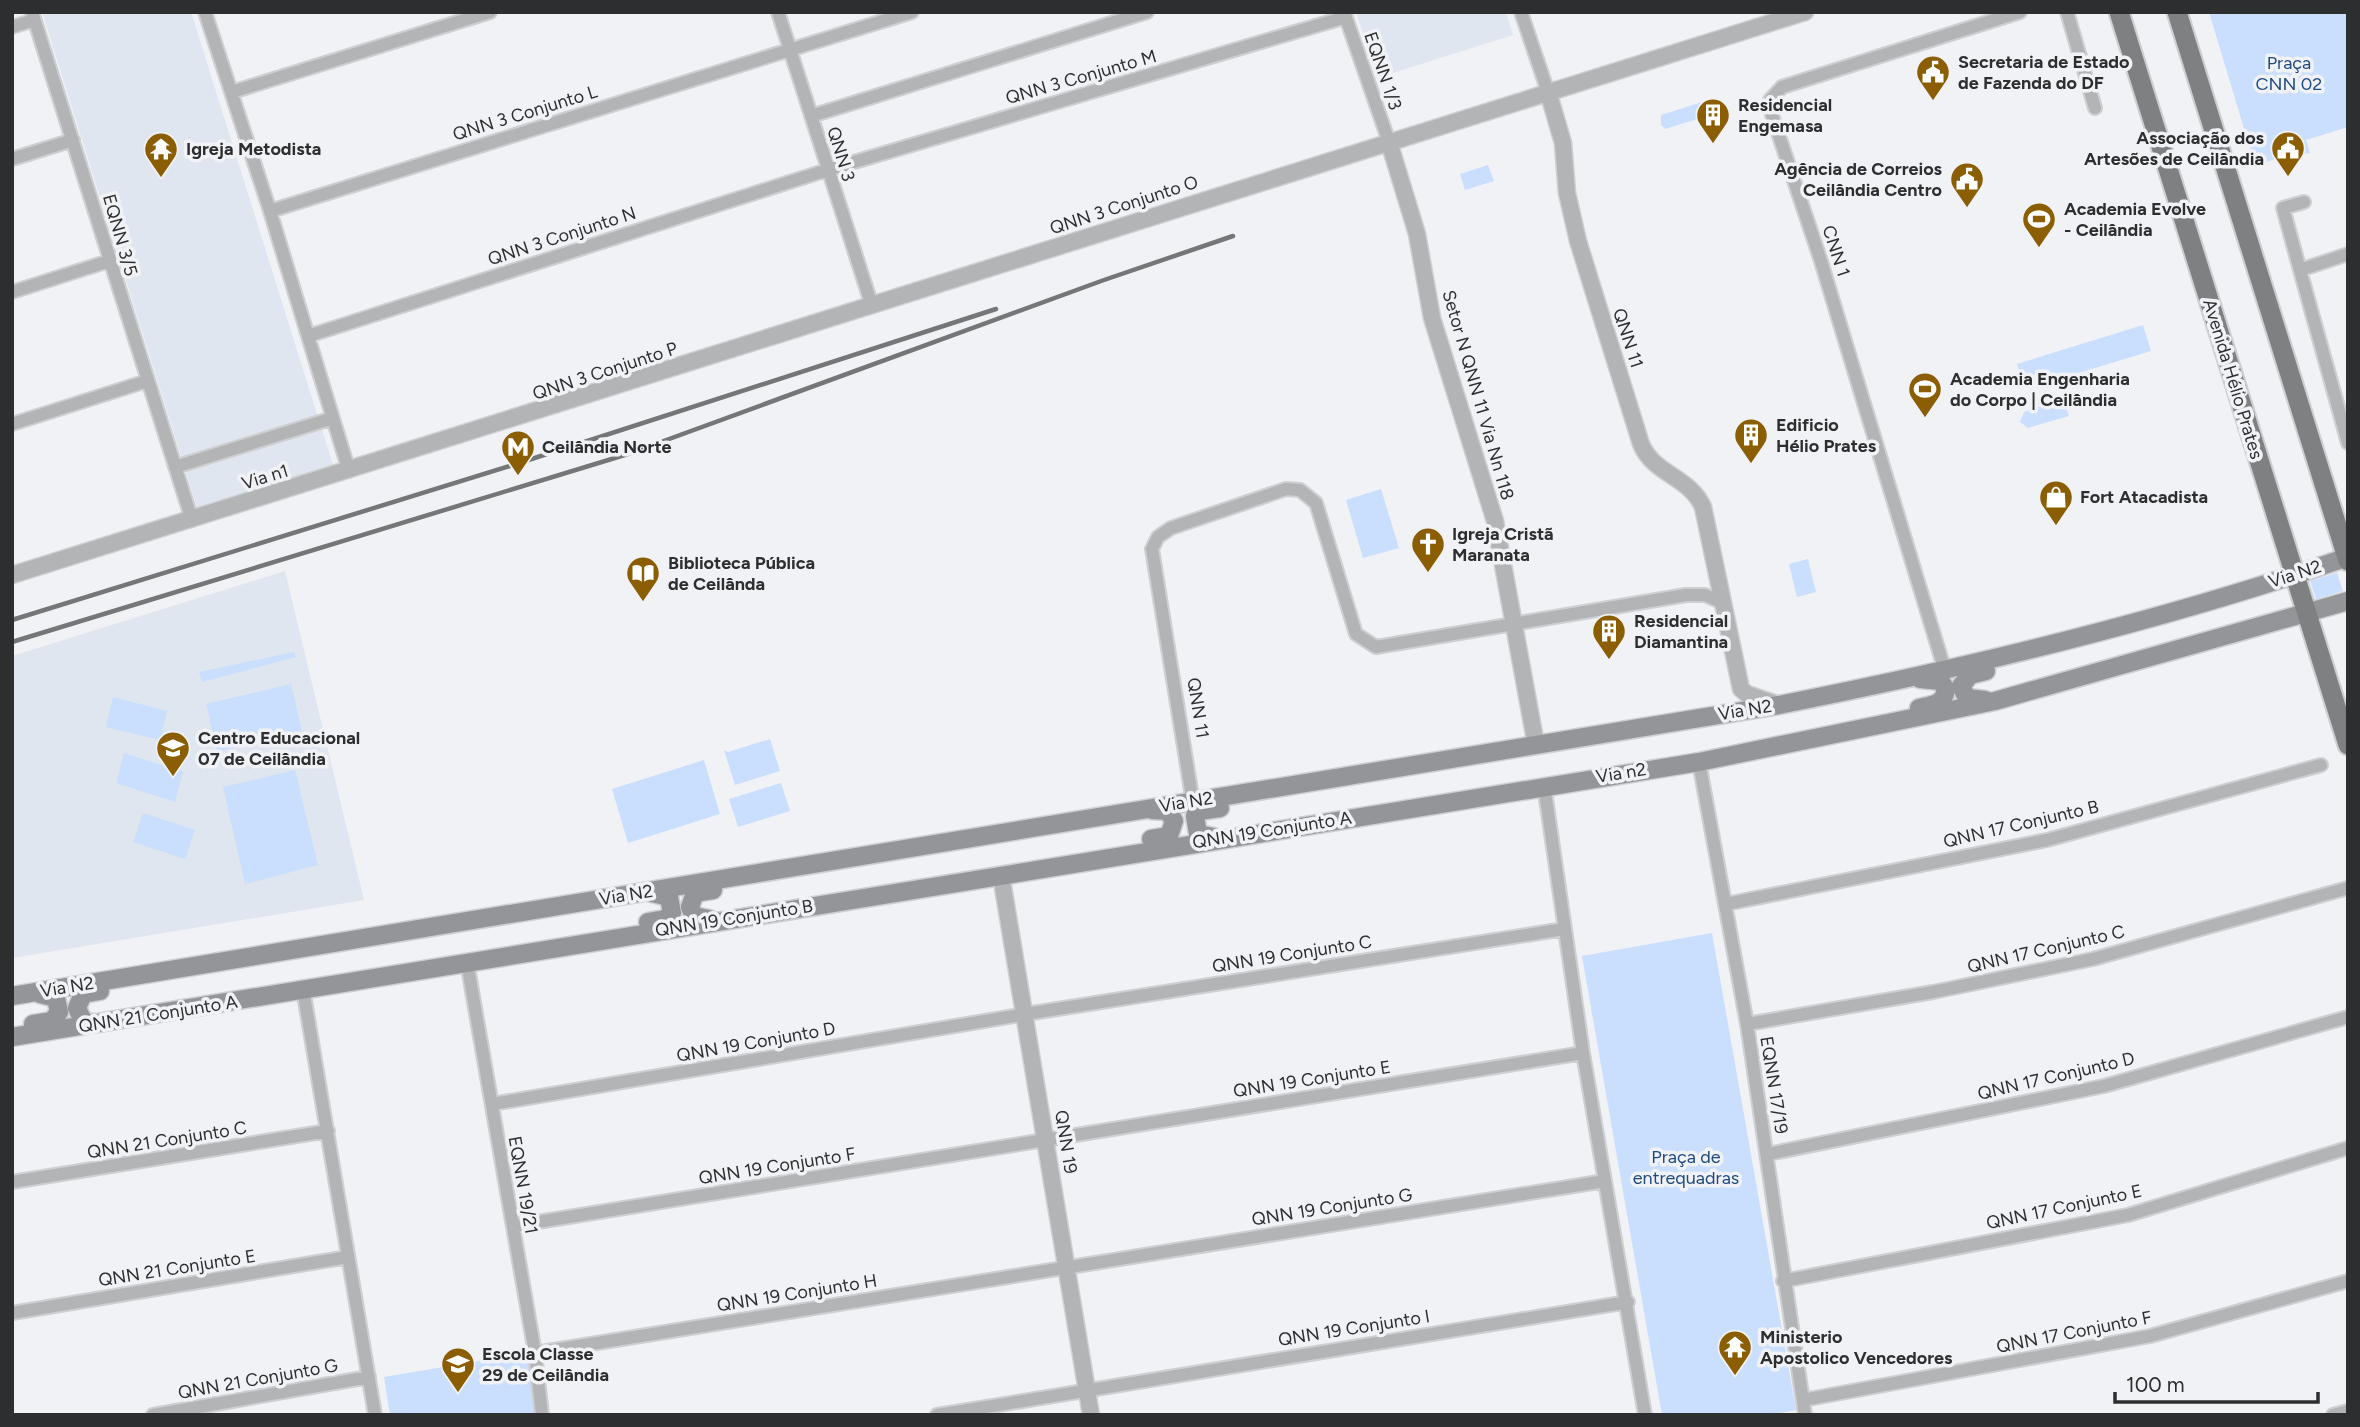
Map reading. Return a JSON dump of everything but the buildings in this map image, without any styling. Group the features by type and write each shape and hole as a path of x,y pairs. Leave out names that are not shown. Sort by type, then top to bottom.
{"main road":[{"name":"Avenida Hélio Prates","path":"2119,12 2293,576 2348,745"},
{"path":"2178,12 2347,558"},
{"name":"Via N2","path":"16,995 1145,809 1199,811 1299,794 1384,771 1779,705 1945,671 2118,627 2347,558"},
{"path":"1699,761 1995,701 2348,601"},
{"path":"1995,701 1967,698 1961,686 1965,679 2069,650 2118,627"},
{"path":"1777,747 1862,720 1936,704 1942,700 1946,690 1941,681 1914,678"},
{"name":"Via n2","path":"1544,785 1699,761"},
{"name":"QNN 19 Conjunto A","path":"1005,874 1544,785"},
{"path":"1005,874 1066,853 1170,836 1174,821 1168,811 1145,809"},
{"path":"1194,809 1198,834 1223,838"},
{"path":"721,919 698,919 694,916 690,906 695,893 794,878 859,858"},
{"name":"QNN 19 Conjunto B","path":"467,962 1005,874"},
{"path":"491,958 573,935 665,919 672,913 672,901 666,894 631,894"},
{"path":"105,1023 84,1023 80,1018 78,1000 83,994 156,983 236,960"},
{"path":"303,989 467,962"},
{"name":"QNN 21 Conjunto A","path":"12,1037 303,989"},
{"path":"12,1027 52,1021 59,1012 56,998 50,994 16,995"}],"street":[{"path":"205,12 270,211 349,471"},
{"path":"232,92 491,12"},
{"name":"QNN 3","path":"778,12 872,306"},
{"name":"QNN 3 Conjunto L","path":"270,211 912,12"},
{"path":"811,116 1147,12"},
{"path":"1521,12 1549,95"},
{"path":"1389,142 1549,95 1805,12"},
{"name":"CNN 1","path":"1945,671 1824,270 1771,113 1770,100 1782,87 2021,12"},
{"path":"2067,12 2095,108"},
{"name":"EQNN 1/3","path":"1345,14 1389,142"},
{"name":"QNN 3 Conjunto M","path":"827,170 1345,14"},
{"path":"12,27 33,16"},
{"name":"EQNN 3/5","path":"33,16 192,520"},
{"name":"QNN 11","path":"1549,95 1563,143 1567,193 1578,242 1641,444 1651,462 1688,485 1699,499 1741,689 1747,694 1779,705"},
{"path":"12,159 73,140"},
{"name":"QNN 3 Conjunto O","path":"872,306 1389,142"},
{"name":"Setor N QNN 11 Via Nn 118","path":"1389,142 1417,234 1436,331 1495,521 1536,745"},
{"name":"QNN 3 Conjunto N","path":"308,336 827,170"},
{"path":"2304,202 2283,208 2348,443"},
{"path":"2300,270 2348,254"},
{"path":"12,292 109,261"},
{"name":"QNN 3 Conjunto P","path":"349,471 872,306"},
{"path":"12,424 147,382"},
{"path":"175,467 333,418"},
{"name":"Via n1","path":"12,575 349,471"},
{"name":"QNN 11","path":"1194,809 1152,549 1154,541 1164,531 1286,489 1300,490 1316,503 1356,634 1362,640 1384,647 1515,625"},
{"path":"1515,625 1692,594 1721,602"},
{"name":"EQNN 17/19","path":"1699,761 1747,1024 1805,1415"},
{"name":"QNN 17 Conjunto B","path":"1726,904 2047,840 2321,765"},
{"path":"1544,785 1583,1053 1628,1302 1644,1415"},
{"name":"QNN 19","path":"1005,874 1065,1268 1091,1415"},
{"name":"QNN 17 Conjunto C","path":"1747,1024 1933,992 2093,959 2348,888"},
{"name":"QNN 19 Conjunto C","path":"1026,1014 1564,929"},
{"name":"EQNN 19/21","path":"467,962 535,1353 542,1415"},
{"path":"303,989 374,1415"},
{"name":"QNN 19 Conjunto D","path":"492,1104 1026,1014"},
{"name":"QNN 17 Conjunto D","path":"1768,1154 2104,1086 2348,1017"},
{"name":"QNN 19 Conjunto E","path":"1047,1140 1583,1053"},
{"name":"QNN 21 Conjunto C","path":"12,1182 328,1131"},
{"name":"QNN 19 Conjunto F","path":"513,1226 1047,1140"},
{"name":"QNN 17 Conjunto E","path":"1783,1281 2127,1214 2348,1148"},
{"name":"QNN 19 Conjunto G","path":"1065,1268 1605,1181"},
{"name":"QNN 21 Conjunto E","path":"12,1313 348,1257"},
{"name":"QNN 19 Conjunto H","path":"535,1353 1065,1268"},
{"name":"QNN 17 Conjunto F","path":"1803,1400 2150,1336 2348,1281"},
{"name":"QNN 19 Conjunto I","path":"937,1415 1628,1302"},
{"name":"QNN 21 Conjunto G","path":"153,1415 369,1377"},
{"path":"2333,1415 2348,1411"}],"shaded area":[{"path":"42,12 191,12 333,465 197,507"},
{"path":"1356,12 1506,12 1513,35 1377,78"},
{"name":"Centro Educacional 07 de Ceilândia","path":"285,571 364,900 12,958 12,656"}],"green space":[{"name":"Praça CNN 02","path":"2209,12 2348,12 2348,127 2306,140 2310,153 2255,165"},
{"path":"1702,102 1707,116 1665,129 1661,125 1661,115"},
{"path":"1488,165 1494,181 1465,190 1460,174"},
{"path":"2143,325 2151,351 2039,385 2036,374 2021,378 2017,364"},
{"path":"2063,399 2069,416 2028,428 2020,422 2024,412"},
{"path":"1381,489 1399,548 1363,558 1346,500"},
{"path":"1808,559 1816,592 1797,597 1789,564"},
{"path":"2337,573 2343,591 2316,599 2310,581"},
{"path":"294,652 296,657 202,682 199,672"},
{"path":"291,684 302,731 217,752 206,704"},
{"path":"113,697 167,711 160,740 106,727"},
{"path":"770,739 780,771 735,785 724,750 728,752"},
{"path":"124,753 183,772 175,802 116,783"},
{"path":"704,760 720,814 628,843 612,789"},
{"path":"295,770 318,865 245,884 223,787"},
{"path":"781,783 790,811 738,827 729,799"},
{"path":"143,813 195,830 185,859 133,842"},
{"name":"Praça de entrequadras","path":"1712,933 1796,1410 1769,1415 1662,1415 1582,956"},
{"path":"527,1353 537,1415 390,1415 384,1377"}],"railway":[{"path":"12,642 628,454 1104,280 1233,236"},
{"path":"12,620 513,465 996,309"}],"place":[{"name":"Secretaria de Estado de Fazenda do DF","path":"1933,102"},
{"name":"Residencial Engemasa","path":"1713,145"},
{"name":"Associação dos Artesões de Ceilândia","path":"2288,178"},
{"name":"Igreja Metodista","path":"161,179"},
{"name":"Agência de Correios Ceilândia Centro","path":"1967,209"},
{"name":"Academia Evolve - Ceilândia","path":"2039,249"},
{"name":"Academia Engenharia do Corpo | Ceilândia","path":"1925,419"},
{"name":"Edificio Hélio Prates","path":"1751,465"},
{"name":"Ceilândia Norte","path":"518,477"},
{"name":"Fort Atacadista","path":"2056,527"},
{"name":"Igreja Cristã Maranata","path":"1428,574"},
{"name":"Biblioteca Pública de Ceilânda","path":"643,603"},
{"name":"Residencial Diamantina","path":"1609,661"},
{"name":"Centro Educacional 07 de Ceilândia","path":"173,778"},
{"name":"Ministerio Apostolico Vencedores","path":"1735,1377"},
{"name":"Escola Classe 29 de Ceilândia","path":"458,1394"}]}
